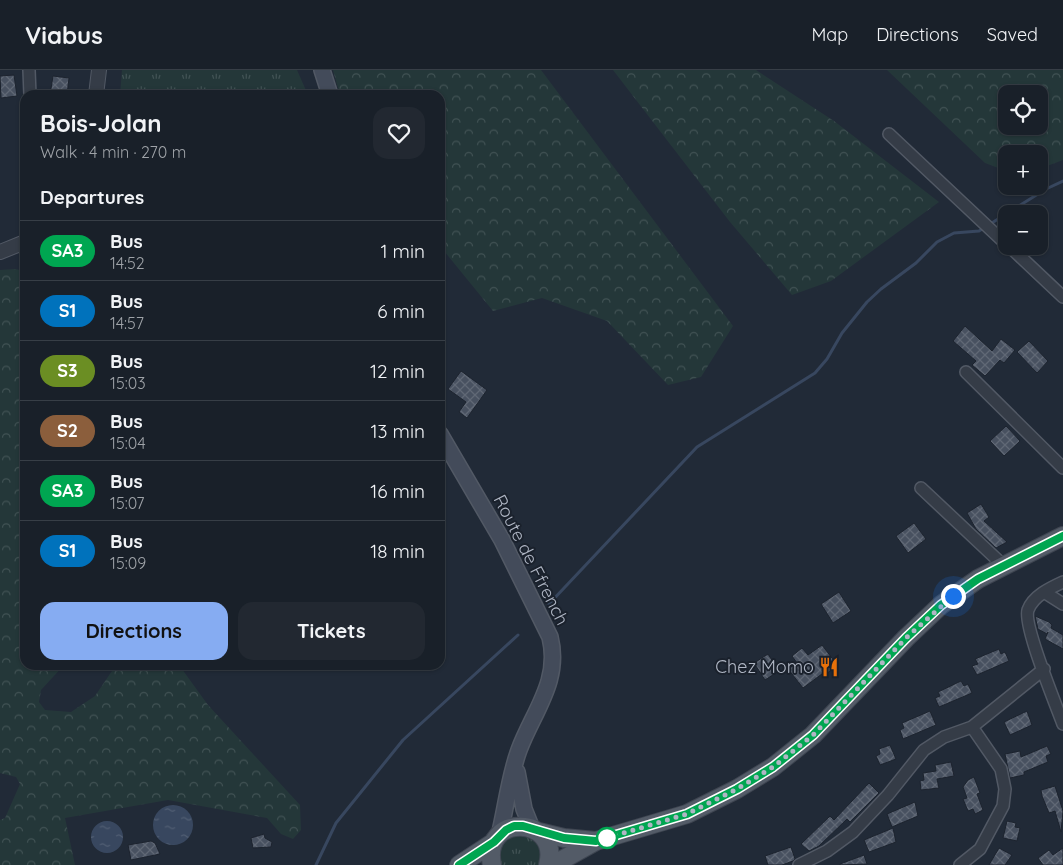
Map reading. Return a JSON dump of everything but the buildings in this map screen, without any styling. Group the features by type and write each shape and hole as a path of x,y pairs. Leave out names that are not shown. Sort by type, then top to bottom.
{"main road":[{"path":"322,70 328,90"},
{"name":"Route de Ffrench","path":"445,443 502,540 550,637 553,649 553,664 544,697 519,750 496,839"},
{"path":"553,865 596,841 687,814 737,789 773,767 813,735 906,638 941,605 978,579 1063,536"},
{"path":"515,765 524,809 535,831 549,849 548,865"},
{"path":"459,865 514,826 564,838 596,841"},
{"path":"492,865 491,857 496,839"}],"street":[{"path":"29,70 30,90"},
{"path":"97,90 99,70"},
{"path":"889,134 998,236"},
{"path":"0,252 20,244"},
{"path":"1018,255 1063,298"},
{"path":"966,372 1063,468"},
{"path":"921,488 1004,566"},
{"path":"1063,582 1044,592 1032,603 1027,612 1029,629 1063,724"},
{"path":"1044,592 1063,604"},
{"path":"799,865 826,851 853,832 888,796 924,750 944,737 972,727 1044,669"},
{"path":"960,865 980,849 1003,806 1006,789 1001,769 972,727"}],"green space":[{"path":"122,70 297,70 306,90 120,90"},
{"path":"333,70 541,70 733,326 701,377 668,385 607,321 542,298 493,311 445,252 445,90 339,90"},
{"path":"613,70 756,70 834,121 939,202 831,281 792,295 730,222"},
{"path":"887,70 1063,70 1063,160 1048,166 1048,145 998,145 998,168 985,163"},
{"path":"0,270 20,270 20,670 59,670 41,690 39,702 45,710 71,712 95,696 113,670 183,670 208,705 300,805 301,830 293,839 281,834 267,818 168,800 65,818 75,865 0,865 0,820 5,818 20,784 16,777 0,773"},
{"path":"517,832 539,840 543,865 500,865 501,845"}],"water":[{"path":"173,805 187,811 193,825 187,839 173,845 159,839 153,825 159,811"},
{"path":"107,821 118,826 123,837 118,848 107,853 96,848 91,837 96,826"}],"waterway":[{"path":"549,604 697,447 815,373 827,359 842,333 867,302 916,263 937,242 954,233 979,231 1046,189 1063,181"},
{"path":"316,865 336,823 403,740 518,635"}],"bus line":[{"name":"SA3","path":"459,865 514,826 523,826 564,838 596,841 649,827 687,814 737,789 773,767 813,735 852,692 941,605 978,579 1063,536"}],"place":[{"name":"Chez Momo","path":"829,667"}],"route":[{"path":"607,838 649,827 687,814 737,789 773,767 813,735 852,692 906,638 953,596"}]}
